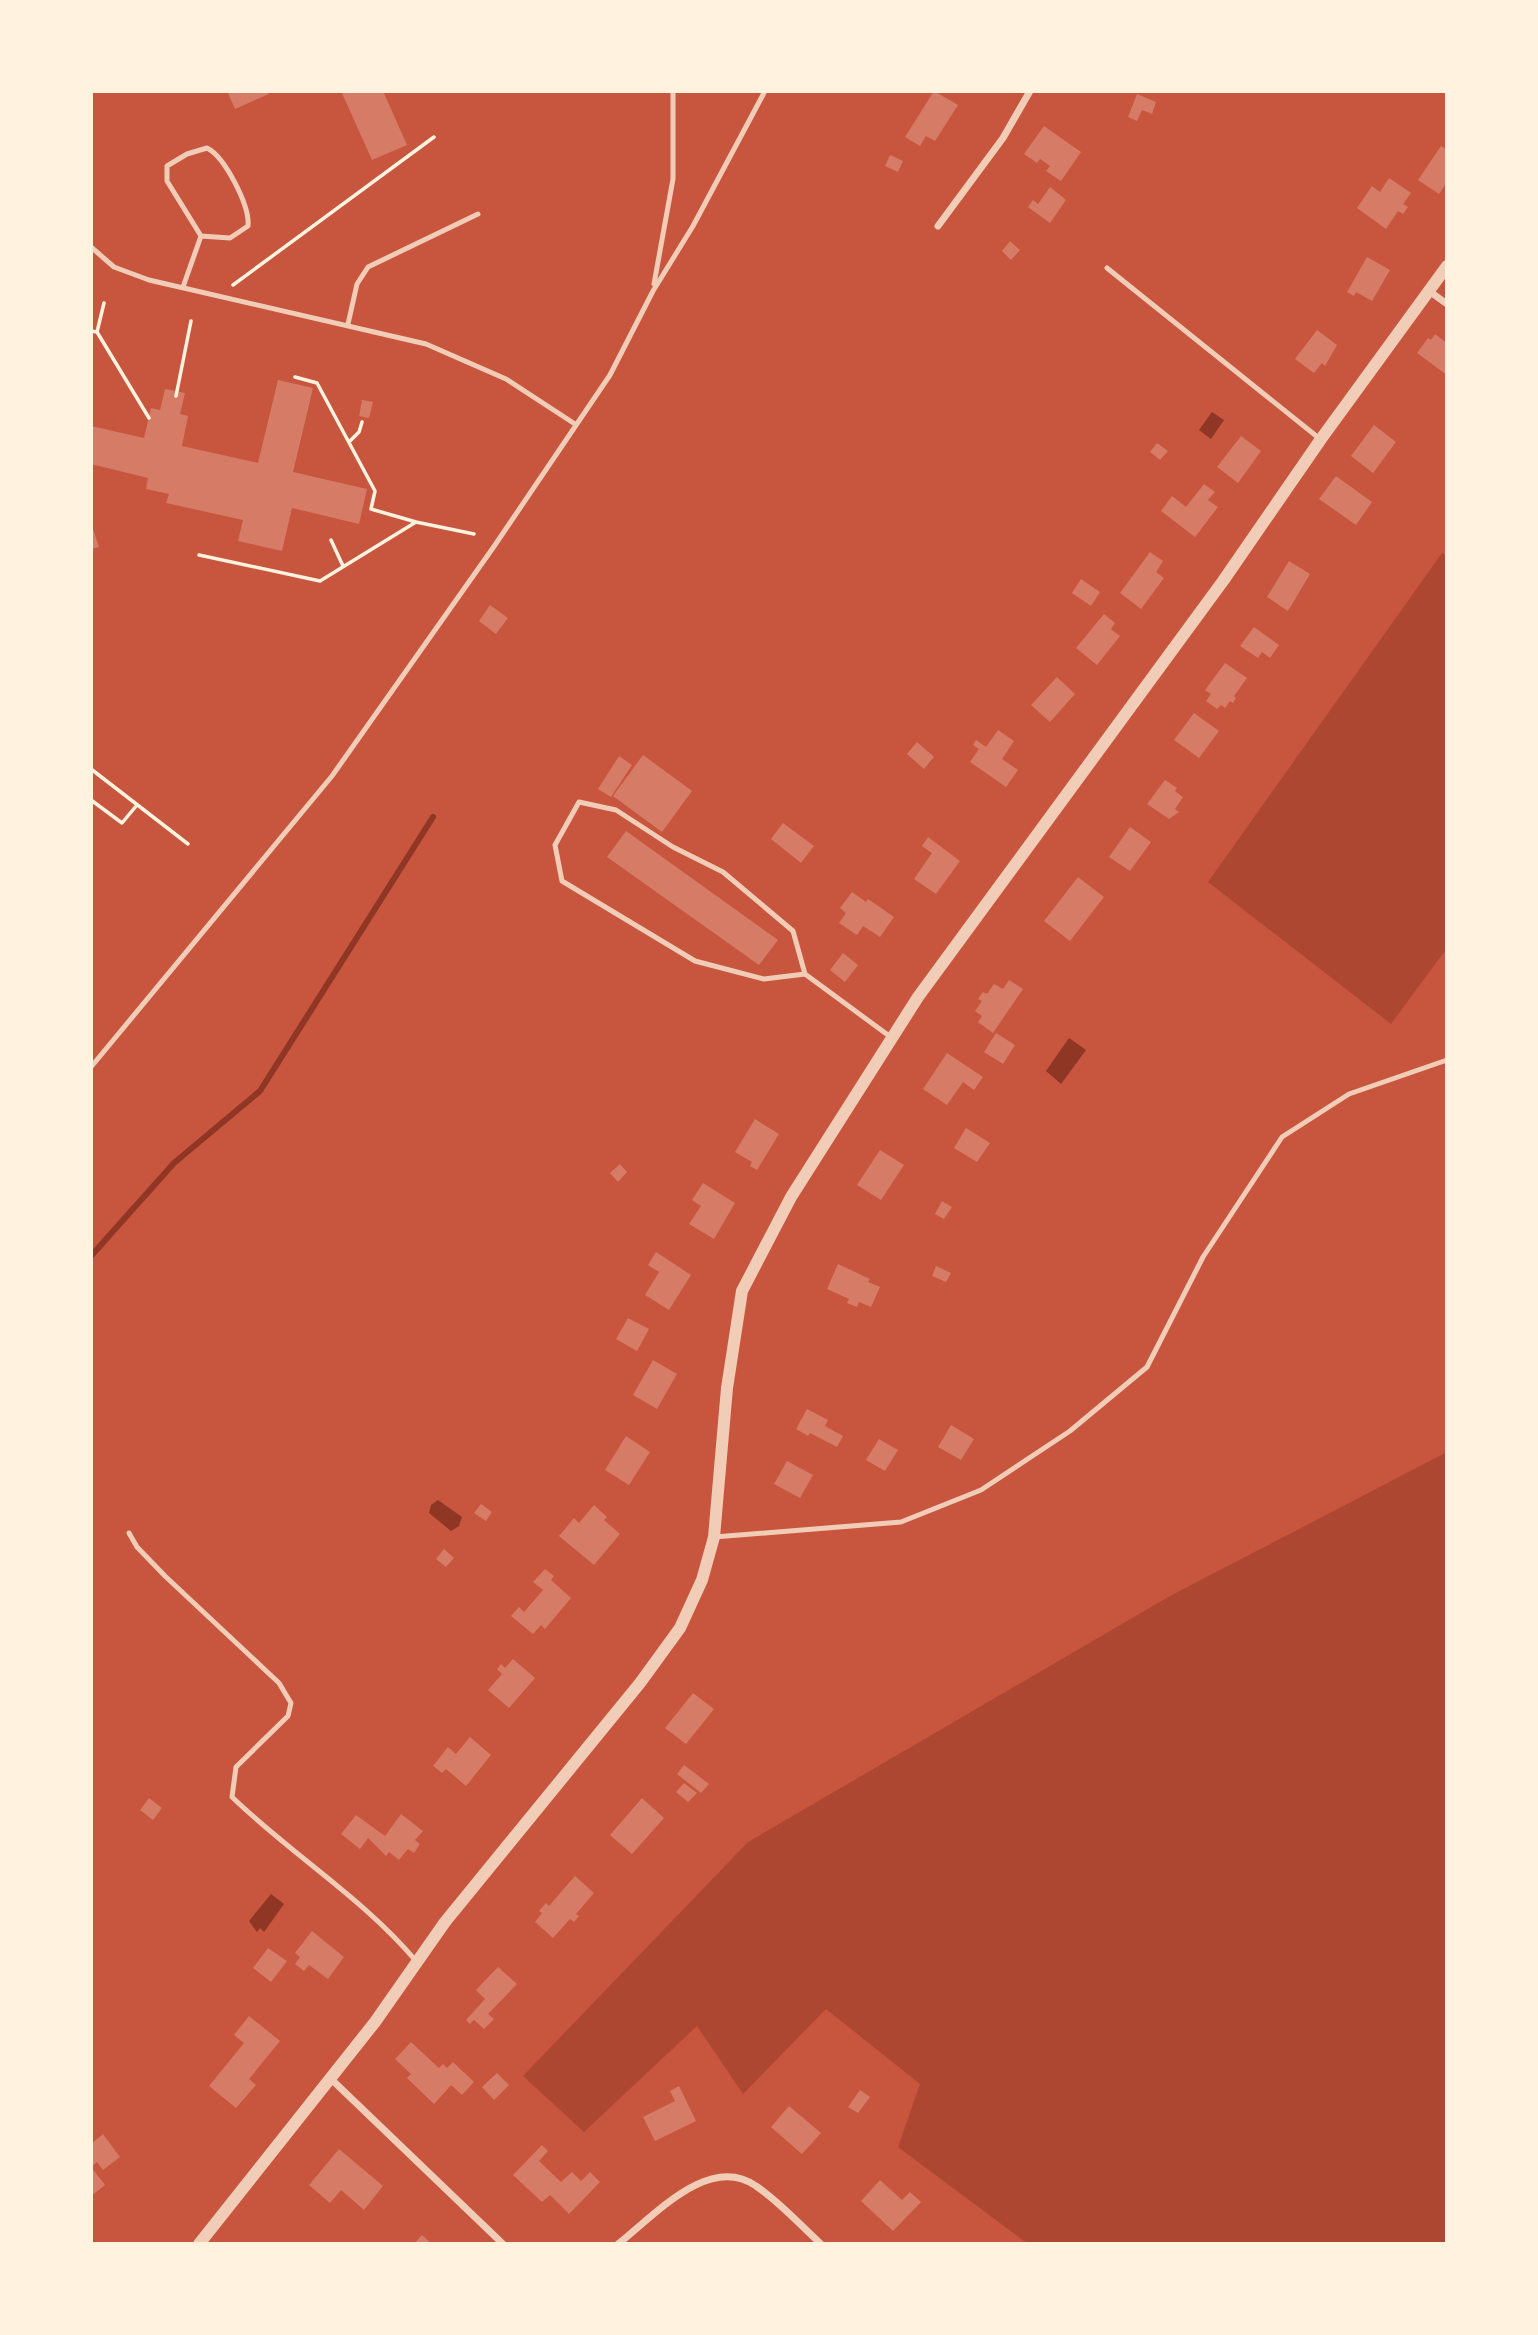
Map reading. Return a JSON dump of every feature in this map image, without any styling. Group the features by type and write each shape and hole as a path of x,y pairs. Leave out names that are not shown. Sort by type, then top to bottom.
{"street":[{"path":"938,226 1003,138 1030,91"},
{"path":"199,2244 418,1963 445,1922 640,1683 680,1628 702,1580 714,1537 727,1388 743,1292 791,1197 892,1038 1447,266"},
{"path":"1429,291 1447,304"},
{"path":"330,2078 503,2244"},
{"path":"618,2244 689,2189 720,2175 743,2178 756,2186 821,2244"}],"lane":[{"path":"653,291 673,179 673,91"},
{"path":"91,1067 332,776 495,545 610,375 653,291 693,226 765,91"},
{"path":"207,148 218,153 249,213 248,226 230,239 201,236 167,181 167,166 187,154 207,148"},
{"path":"348,324 357,284 368,267 478,214"},
{"path":"183,287 201,236"},
{"path":"91,247 114,267 149,280 426,344 506,379 575,424"},
{"path":"1107,268 1321,439"},
{"path":"806,974 764,979 695,961 562,881 555,845 579,803 616,810 673,848 723,872 793,931 806,974 892,1038"},
{"path":"714,1537 901,1522 981,1490 1070,1431 1147,1367 1203,1256 1282,1137 1349,1094 1447,1060"},
{"path":"130,1533 137,1547 165,1576 279,1683 290,1703 288,1716 236,1767 232,1797 259,1824 390,1930 418,1963"}],"path":[{"path":"229,289 434,137"},
{"path":"104,303 97,332 149,418"},
{"path":"176,396 191,321"},
{"path":"91,331 97,332"},
{"path":"295,377 317,383 375,491 371,509 474,534"},
{"path":"349,442 359,432 362,422"},
{"path":"199,555 320,581 416,522"},
{"path":"331,540 330,544 343,566"},
{"path":"91,769 188,844"},
{"path":"91,800 122,823 137,805"}],"shaded area":[{"path":"1212,412 1224,420 1211,439 1199,430"},
{"path":"1442,553 1447,556 1447,948 1391,1024 1208,882"},
{"path":"1069,1038 1086,1050 1061,1084 1046,1071"},
{"path":"1447,1452 1447,2244 1028,2244 898,2147 920,2084 826,2009 743,2094 697,2026 584,2132 523,2076 748,1842 1170,1596"},
{"path":"438,1500 462,1517 459,1526 451,1531 429,1513 431,1505"},
{"path":"271,1894 284,1904 264,1932 260,1928 257,1932 249,1921"}],"building":[{"path":"227,91 268,91 269,94 235,109"},
{"path":"341,91 383,91 407,145 372,160"},
{"path":"934,91 958,105 935,141 926,136 920,146 905,137"},
{"path":"1137,94 1156,102 1152,114 1142,110 1137,121 1128,117"},
{"path":"1044,126 1081,152 1061,181 1046,171 1050,166 1040,159 1037,163 1024,154"},
{"path":"1441,146 1447,150 1447,182 1439,194 1418,180"},
{"path":"890,155 903,161 898,172 885,166"},
{"path":"1389,178 1411,193 1403,204 1408,207 1403,214 1398,211 1386,229 1357,208 1372,186 1380,192"},
{"path":"1050,187 1066,200 1050,223 1028,207 1033,200 1038,204"},
{"path":"1010,241 1020,250 1011,260 1002,251"},
{"path":"1367,257 1390,270 1372,301 1356,292 1354,296 1347,292"},
{"path":"1317,330 1337,345 1325,366 1322,363 1314,373 1295,359"},
{"path":"1435,334 1447,343 1447,375 1417,353 1428,338 1431,340"},
{"path":"278,380 313,388 293,472 367,489 359,524 292,508 282,551 238,541 243,520 166,503 169,494 146,489 148,478 91,464 91,426 144,438 151,408 160,410 165,389 185,393 180,414 188,416 182,446 258,463"},
{"path":"362,400 373,402 369,418 359,416"},
{"path":"1374,425 1396,442 1373,473 1351,456"},
{"path":"1241,436 1261,451 1238,483 1217,467"},
{"path":"1157,443 1168,451 1160,460 1150,452"},
{"path":"1336,476 1372,502 1356,525 1319,499"},
{"path":"1204,484 1215,492 1208,500 1218,507 1195,537 1161,511 1172,496 1186,507"},
{"path":"91,523 99,547 91,549"},
{"path":"1150,552 1163,561 1156,572 1164,578 1141,609 1120,593"},
{"path":"1289,561 1310,574 1288,611 1267,597"},
{"path":"1081,579 1100,592 1091,606 1072,593"},
{"path":"490,605 508,618 496,634 479,621"},
{"path":"1104,614 1115,623 1111,629 1120,636 1097,665 1076,648"},
{"path":"1254,627 1279,645 1270,658 1262,652 1258,658 1240,646"},
{"path":"1225,663 1247,678 1234,696 1236,698 1233,703 1230,701 1225,708 1221,705 1217,709 1206,701 1211,694 1205,690"},
{"path":"1057,677 1075,694 1050,722 1031,705"},
{"path":"1194,713 1219,731 1199,758 1174,740"},
{"path":"998,730 1014,741 1002,759 1018,770 1006,787 970,762 979,749 973,745 976,740 986,747"},
{"path":"917,742 934,757 924,769 907,754"},
{"path":"643,755 692,791 662,832 613,796"},
{"path":"619,756 632,765 611,797 598,789"},
{"path":"1165,780 1177,788 1175,791 1183,797 1175,809 1179,812 1169,819 1147,804"},
{"path":"783,823 814,846 801,863 771,839"},
{"path":"1130,827 1151,842 1130,871 1109,857"},
{"path":"626,831 778,940 759,965 607,857"},
{"path":"928,837 960,861 936,894 914,879 932,853 922,846"},
{"path":"1078,877 1104,897 1070,941 1044,921"},
{"path":"852,892 866,902 868,899 894,917 880,937 863,926 857,935 839,923 846,913 840,908"},
{"path":"843,953 858,965 845,982 830,970"},
{"path":"1009,980 1023,989 993,1033 978,1022 982,1016 975,1011 982,1001 978,999 983,992 987,994 994,984 1003,989"},
{"path":"996,1033 1015,1045 1003,1064 984,1052"},
{"path":"947,1053 983,1077 974,1090 963,1082 947,1105 923,1089"},
{"path":"755,1119 779,1134 757,1170 750,1166 752,1162 735,1152"},
{"path":"966,1128 990,1143 977,1162 954,1148"},
{"path":"880,1150 904,1165 881,1200 857,1185"},
{"path":"620,1164 627,1172 618,1182 610,1173"},
{"path":"703,1183 735,1203 714,1239 689,1224 701,1206 692,1200"},
{"path":"942,1201 952,1207 944,1219 935,1214"},
{"path":"656,1252 691,1275 669,1310 645,1295 659,1272 648,1265"},
{"path":"838,1264 870,1279 868,1282 880,1287 871,1307 859,1302 857,1307 847,1303 849,1299 827,1289"},
{"path":"936,1266 951,1273 946,1282 932,1276"},
{"path":"628,1318 649,1329 637,1351 616,1339"},
{"path":"653,1360 677,1374 657,1409 633,1395"},
{"path":"807,1409 828,1420 825,1426 843,1436 837,1447 796,1429"},
{"path":"951,1425 974,1439 961,1460 938,1447"},
{"path":"626,1436 650,1452 629,1485 605,1470"},
{"path":"879,1439 898,1450 885,1471 866,1460"},
{"path":"787,1461 813,1475 800,1498 774,1484"},
{"path":"481,1504 492,1512 486,1521 474,1513"},
{"path":"594,1505 607,1517 604,1520 620,1534 594,1565 559,1536 574,1518 579,1523"},
{"path":"444,1549 454,1558 446,1567 436,1559"},
{"path":"545,1569 554,1576 551,1580 571,1598 545,1629 541,1625 533,1634 511,1616 519,1607 524,1612 543,1590 533,1582"},
{"path":"513,1659 535,1678 509,1708 488,1690 502,1674 497,1669 501,1664 505,1668"},
{"path":"693,1693 714,1709 686,1744 665,1728"},
{"path":"470,1737 491,1755 466,1786 446,1769 442,1773 433,1766 448,1747 456,1754"},
{"path":"684,1765 709,1784 701,1793 677,1774"},
{"path":"684,1783 697,1793 688,1802 676,1792"},
{"path":"149,1798 162,1808 153,1820 140,1810"},
{"path":"642,1798 664,1818 632,1854 610,1835"},
{"path":"401,1814 423,1831 415,1840 420,1844 414,1853 408,1849 399,1860 389,1852 386,1856 368,1838 360,1849 341,1834 356,1815 385,1836"},
{"path":"575,1876 594,1893 576,1914 579,1916 574,1922 570,1919 553,1938 535,1922 542,1913 539,1911 546,1903 549,1906"},
{"path":"312,1931 344,1957 328,1979 309,1965 304,1971 295,1964 300,1957 295,1953"},
{"path":"268,1948 287,1961 271,1982 253,1968"},
{"path":"498,1967 517,1984 488,2014 494,2019 484,2029 474,2020 470,2024 466,2020 485,1999 476,1990"},
{"path":"249,2016 280,2041 249,2079 256,2085 236,2108 209,2086 244,2043 234,2035"},
{"path":"411,2042 439,2068 443,2064 447,2068 453,2062 474,2082 462,2095 451,2085 434,2104 407,2078 411,2074 395,2059"},
{"path":"497,2073 509,2085 494,2100 482,2087"},
{"path":"679,2086 696,2121 655,2141 643,2117 675,2101 670,2091"},
{"path":"860,2090 870,2097 858,2113 848,2107"},
{"path":"789,2106 821,2133 802,2154 771,2127"},
{"path":"103,2134 120,2157 103,2170 97,2162 91,2167 91,2144"},
{"path":"542,2145 548,2151 539,2161 561,2182 572,2172 581,2181 590,2172 600,2182 569,2214 550,2195 542,2202 513,2175"},
{"path":"339,2149 383,2186 364,2210 341,2190 330,2203 309,2185"},
{"path":"91,2167 105,2185 91,2196"},
{"path":"880,2180 902,2200 910,2192 921,2202 893,2231 861,2201"},
{"path":"422,2235 432,2244 414,2244"}],"waterway":[{"path":"91,1256 174,1163 260,1091 433,817"}]}
